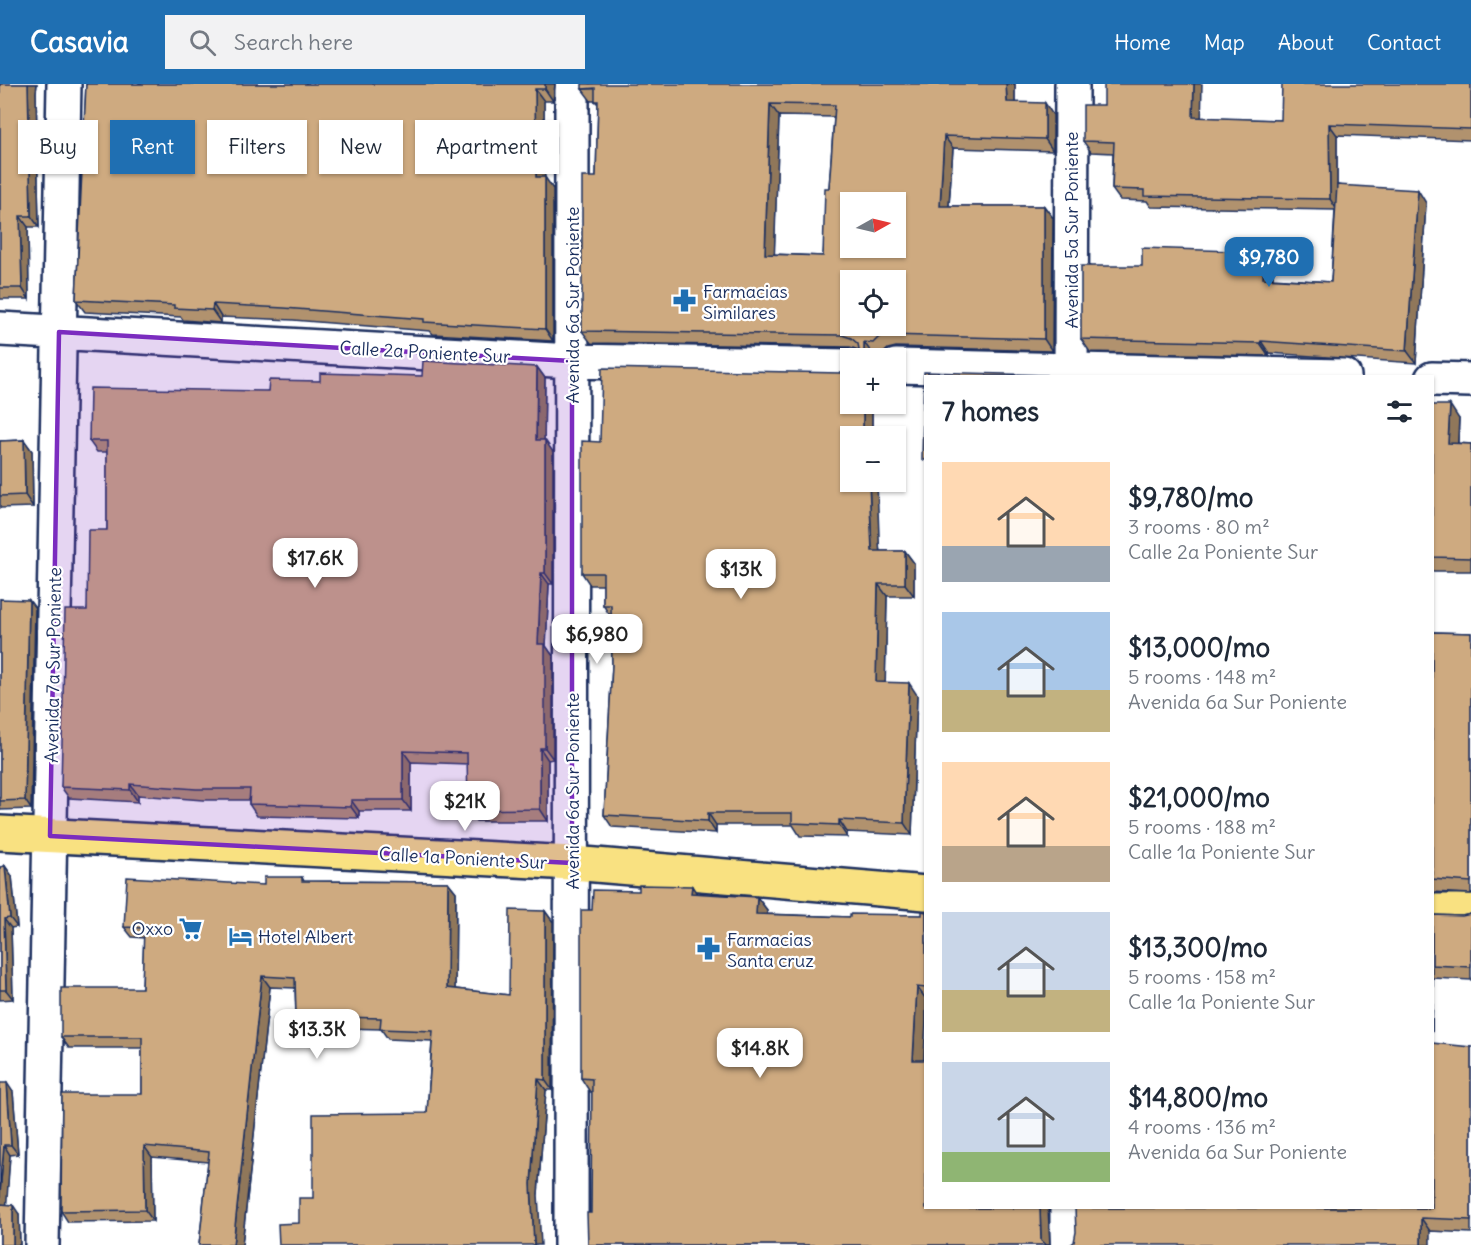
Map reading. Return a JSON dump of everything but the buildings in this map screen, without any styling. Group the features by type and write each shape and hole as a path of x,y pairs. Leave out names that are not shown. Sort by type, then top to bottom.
{"main road":[{"name":"Calle 1a Poniente Sur","path":"0,833 572,863 924,893"},
{"path":"1434,911 1471,911"}],"street":[{"name":"Avenida 7a Sur Poniente","path":"42,1245 64,84"},
{"name":"Avenida 6a Sur Poniente","path":"571,1245 572,84"},
{"name":"Avenida 5a Sur Poniente","path":"1071,373 1072,84"},
{"name":"Calle 2a Poniente Sur","path":"0,329 572,360 840,366"},
{"path":"906,366 1071,373 1253,375"},
{"path":"1434,379 1471,380"},
{"path":"1067,1209 1067,1245"}],"highlighted area":[{"path":"59,332 572,361 572,863 50,836"}],"place":[{"name":"Farmacias Similares","path":"685,301"},
{"name":"Oxxo","path":"191,928"},
{"name":"Hotel Albert","path":"240,936"},
{"name":"Farmacias Santa cruz","path":"709,949"}]}
